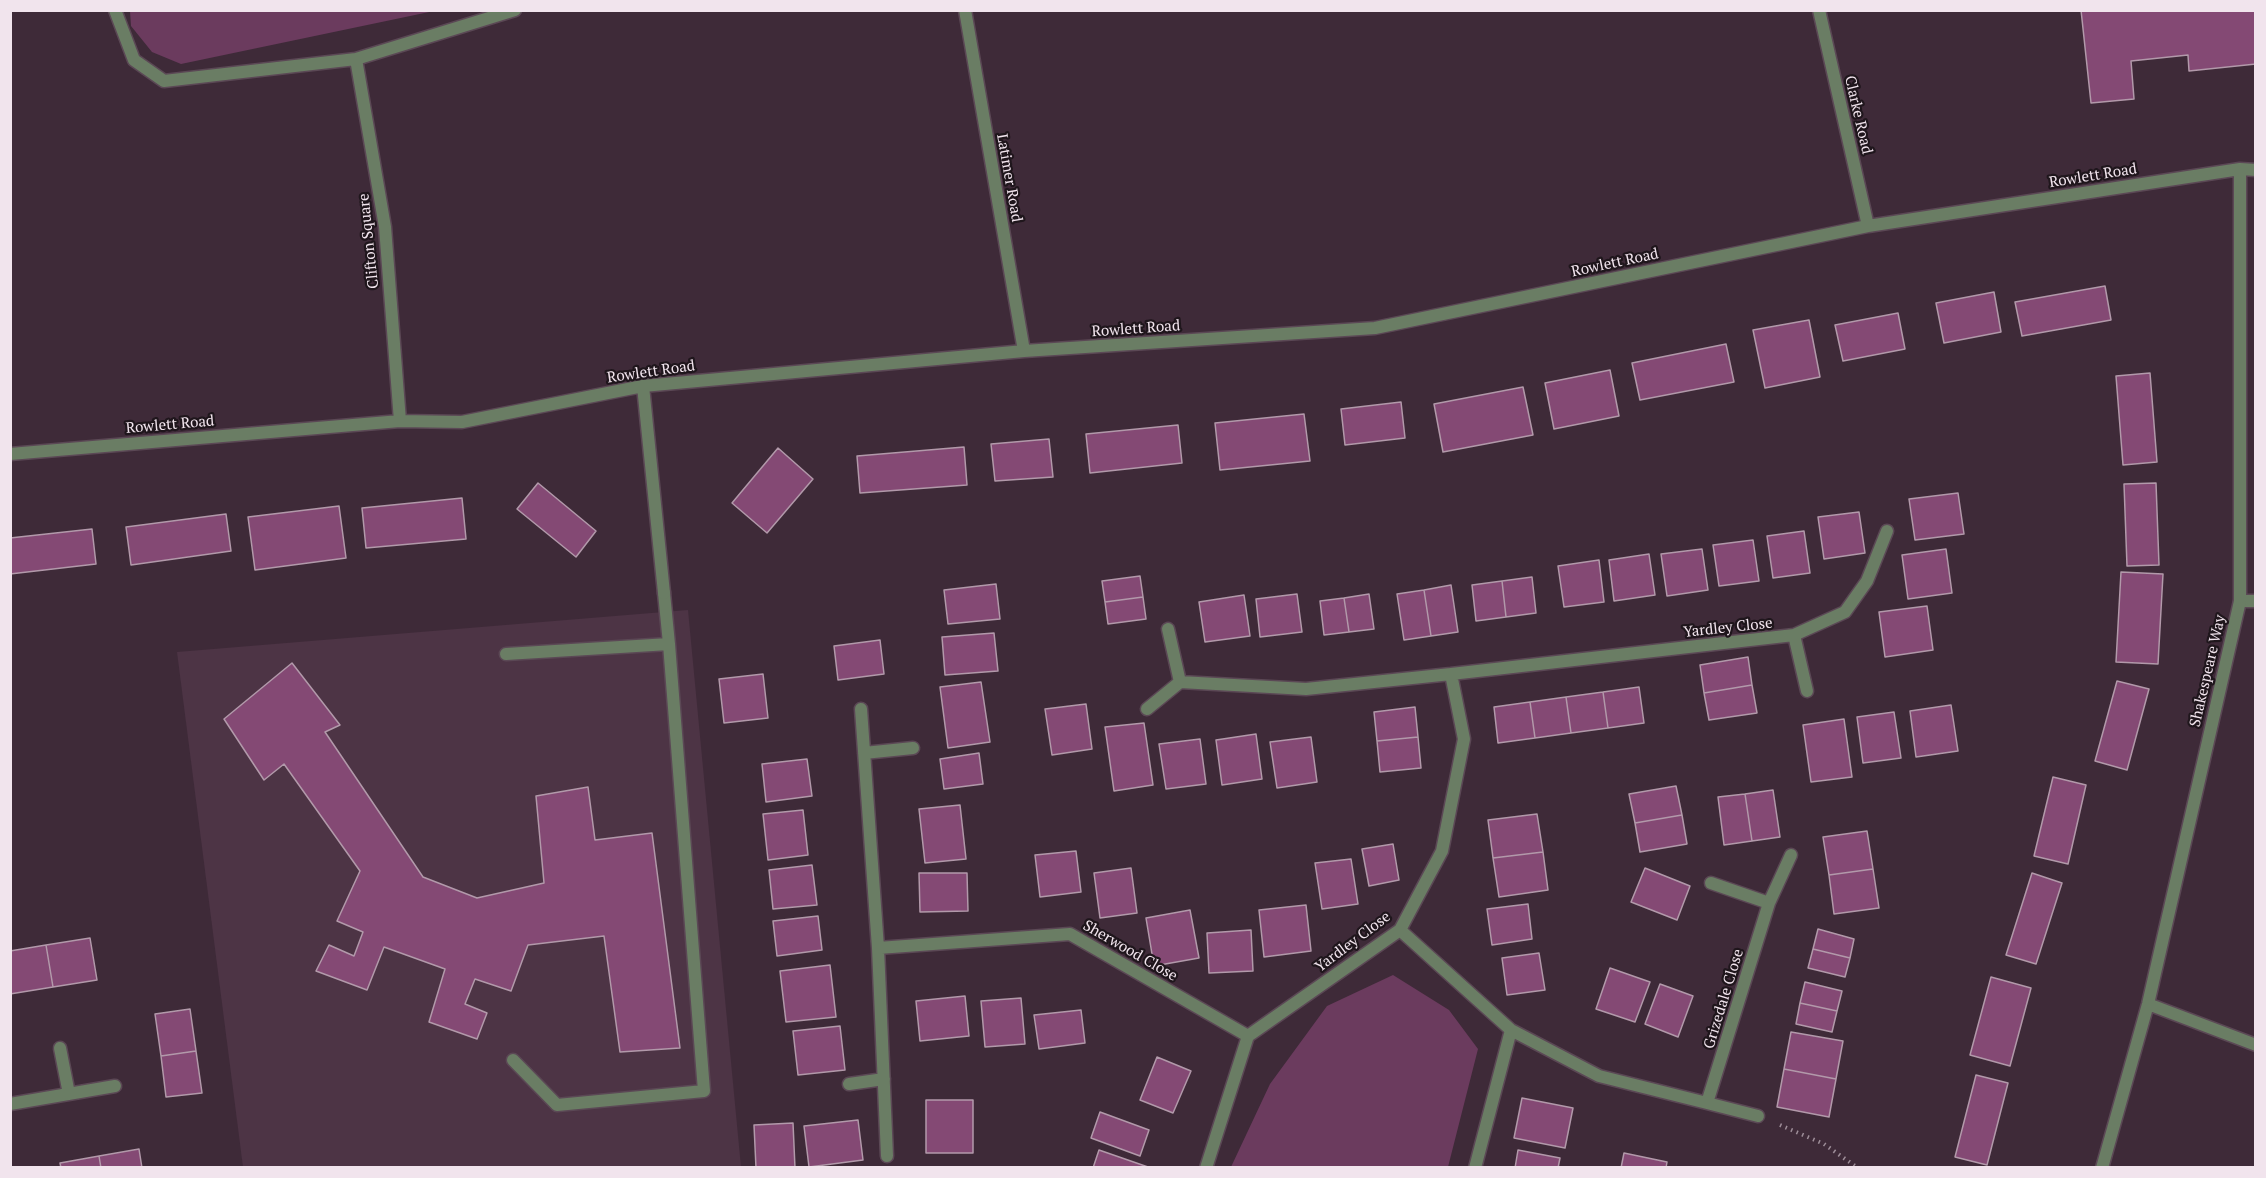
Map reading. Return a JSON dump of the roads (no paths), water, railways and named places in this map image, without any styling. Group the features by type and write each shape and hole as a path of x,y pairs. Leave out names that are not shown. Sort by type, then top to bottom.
{"street":[{"path":"115,10 134,60 164,81 356,59 515,10"},
{"name":"Latimer Road","path":"965,10 1024,351"},
{"name":"Clarke Road","path":"1819,10 1868,226"},
{"name":"Clifton Square","path":"356,59 385,227 400,421"},
{"name":"Rowlett Road","path":"10,454 400,421 462,422 643,386 1024,351 1375,328 1868,226 2240,169 2256,170"},
{"name":"Shakespeare Way","path":"2102,1167 2148,1004 2240,601 2240,169"},
{"path":"513,1060 557,1105 704,1091 669,644 643,386"},
{"name":"Yardley Close","path":"1180,682 1306,689 1794,635 1845,612 1867,581 1887,531"},
{"path":"2240,601 2256,601"},
{"path":"1147,709 1180,682 1168,629"},
{"name":"Yardley Close","path":"1794,635 1807,691"},
{"path":"506,654 669,644"},
{"name":"Yardley Close","path":"1248,1036 1400,930 1442,851 1464,739 1451,674"},
{"path":"861,709 878,948 887,1156"},
{"path":"864,753 913,748"},
{"name":"Grizedale Close","path":"1707,1103 1769,903 1791,855"},
{"path":"1711,883 1769,903"},
{"path":"1400,930 1511,1030 1599,1076 1758,1116"},
{"name":"Sherwood Close","path":"878,948 1070,934 1248,1036"},
{"path":"2148,1004 2256,1045"},
{"path":"1475,1167 1511,1030"},
{"path":"1206,1167 1248,1036"},
{"path":"60,1048 69,1094"},
{"path":"849,1084 884,1079"},
{"path":"10,1104 115,1086"}]}
